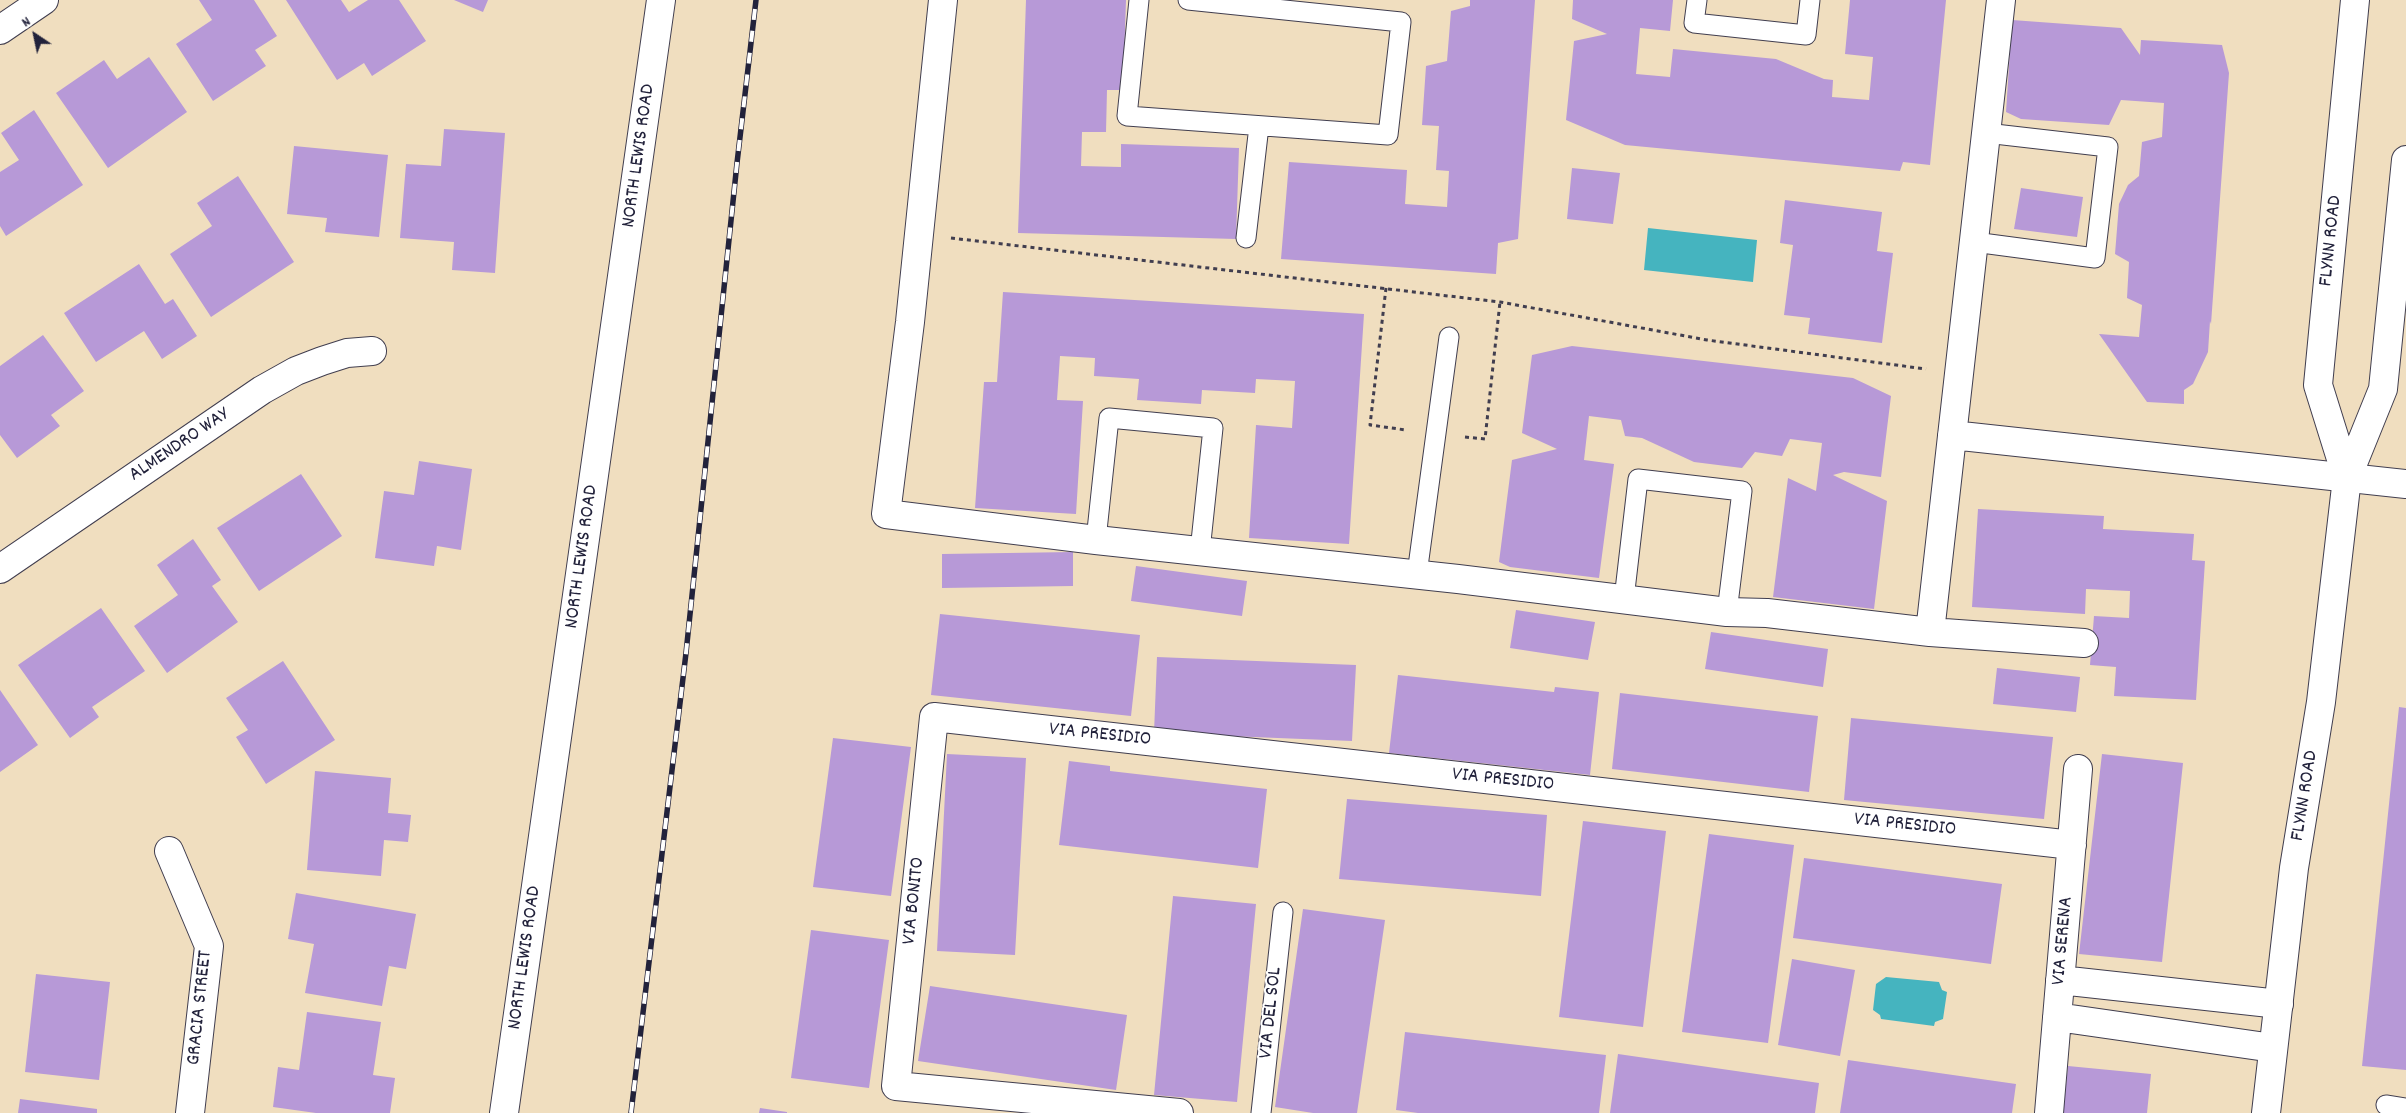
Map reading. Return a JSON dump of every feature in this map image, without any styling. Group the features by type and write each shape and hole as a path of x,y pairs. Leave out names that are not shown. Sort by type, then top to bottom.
{"street":[{"path":"0,30 44,0"},
{"name":"NORTH LEWIS ROAD","path":"504,1113 661,0"},
{"path":"944,0 886,514 1096,540 1417,574 1727,612 1767,613 1930,632 2084,643"},
{"path":"1930,632 2002,0"},
{"name":"FLYNN ROAD","path":"2347,478 2318,385 2355,0"},
{"name":"FLYNN ROAD","path":"2266,1113 2294,868 2321,702 2347,478 2383,389 2399,294 2406,160"},
{"name":"ALMENDRO WAY","path":"0,569 262,390 296,371 322,361 347,353 372,351"},
{"path":"1952,435 2406,484"},
{"name":"VIA PRESIDIO","path":"934,717 2072,845"},
{"name":"VIA BONITO","path":"934,717 896,1086 1179,1113"},
{"name":"VIA SERENA","path":"2050,1113 2078,769"},
{"name":"GRACIA STREET","path":"168,852 210,946 190,1113"},
{"path":"2060,980 2279,1004"},
{"path":"2057,1017 2274,1048"}],"lane":[{"path":"1139,0 1127,116 1388,135 1401,22 1270,4 1188,0"},
{"path":"1696,0 1694,23 1806,35 1810,0"},
{"path":"1246,238 1258,126"},
{"path":"1974,242 2095,258 2108,147 1986,134"},
{"path":"1417,574 1449,337"},
{"path":"1096,540 1108,418 1213,428 1200,551"},
{"path":"1624,599 1638,479 1742,491 1727,612"},
{"name":"VIA DEL SOL","path":"1261,1113 1282,912"},
{"path":"2386,1105 2406,1108"}],"path":[{"path":"918,234 1500,302 1707,340 1959,373"}],"water":[{"path":"1648,228 1757,240 1753,282 1644,270"},
{"path":"1886,977 1939,982 1942,990 1947,992 1943,1019 1935,1022 1934,1026 1881,1019 1880,1015 1873,1010 1876,984"}],"building":[{"path":"199,0 254,0 277,36 255,50 266,66 213,101 176,44 212,20"},
{"path":"286,0 341,0 349,12 368,0 399,0 426,41 372,76 364,63 337,80"},
{"path":"454,0 488,0 483,12"},
{"path":"1026,0 1126,0 1123,90 1107,90 1106,132 1082,132 1081,166 1121,167 1121,144 1239,148 1236,239 1018,233"},
{"path":"1470,0 1535,0 1518,239 1498,243 1496,274 1281,259 1289,162 1407,170 1405,204 1447,207 1449,171 1436,170 1439,126 1422,125 1426,66 1447,61 1451,11 1470,6"},
{"path":"1573,0 1673,0 1670,31 1640,28 1636,74 1670,77 1673,49 1776,59 1824,79 1833,80 1832,97 1869,100 1873,57 1845,54 1850,0 1946,0 1930,165 1903,162 1900,171 1625,145 1566,120 1574,41 1607,34 1572,19"},
{"path":"2012,20 2121,28 2140,55 2141,40 2222,45 2229,73 2211,324 2210,321 2208,352 2193,384 2184,390 2184,404 2147,402 2099,334 2139,337 2142,305 2127,298 2129,262 2115,254 2119,204 2128,185 2139,176 2142,142 2162,137 2164,103 2121,100 2109,125 2021,119 2006,112"},
{"path":"149,57 187,112 108,168 56,93 104,60 117,79"},
{"path":"34,110 83,185 6,236 0,226 0,172 19,160 1,133"},
{"path":"444,129 505,133 495,273 452,270 454,242 400,238 406,164 441,166"},
{"path":"294,146 388,155 379,237 325,232 327,218 287,214"},
{"path":"1572,168 1620,173 1613,224 1567,219"},
{"path":"238,176 294,262 211,317 170,254 212,226 197,203"},
{"path":"2021,188 2083,197 2077,237 2014,229"},
{"path":"1785,200 1882,212 1877,251 1893,253 1882,343 1808,334 1810,318 1784,315 1793,245 1780,243"},
{"path":"139,264 165,304 173,299 197,336 162,359 144,331 96,362 64,313"},
{"path":"1003,292 1364,314 1349,544 1249,538 1256,425 1292,428 1295,381 1256,379 1255,393 1202,390 1201,404 1137,400 1139,379 1094,376 1095,358 1060,356 1057,400 1083,401 1076,514 975,508 984,382 997,382"},
{"path":"43,335 84,391 51,415 60,426 17,458 0,435 0,366"},
{"path":"1572,346 1853,378 1891,396 1881,477 1844,472 1833,475 1887,501 1874,609 1773,597 1788,478 1816,491 1822,443 1790,439 1782,456 1755,452 1742,468 1694,462 1642,438 1625,436 1621,420 1589,416 1584,460 1614,464 1599,578 1510,567 1499,562 1512,460 1557,449 1522,433 1532,355"},
{"path":"419,461 472,469 461,550 437,546 434,566 375,558 384,491 414,495"},
{"path":"301,474 342,536 259,591 217,528"},
{"path":"1978,509 2104,516 2103,529 2194,534 2192,560 2205,561 2196,700 2114,696 2116,667 2090,665 2094,616 2129,618 2130,591 2086,589 2085,614 1972,607"},
{"path":"193,539 221,580 212,586 238,622 167,673 134,626 178,595 157,565"},
{"path":"1073,552 1073,586 942,588 942,554"},
{"path":"1136,566 1247,581 1242,616 1131,601"},
{"path":"101,608 145,671 92,707 99,717 70,738 18,665"},
{"path":"1516,610 1595,622 1588,660 1510,648"},
{"path":"940,614 1140,635 1131,716 931,695"},
{"path":"1711,632 1828,649 1823,687 1705,669"},
{"path":"1157,657 1356,665 1352,741 1154,733"},
{"path":"283,661 335,740 266,784 236,737 248,730 226,698"},
{"path":"1997,668 2080,677 2076,712 1993,704"},
{"path":"1398,675 1554,692 1555,687 1599,692 1590,775 1389,753"},
{"path":"0,690 38,745 0,772"},
{"path":"1620,693 1818,716 1809,792 1612,769"},
{"path":"2399,707 2406,708 2406,1070 2362,1066"},
{"path":"1851,718 2053,737 2044,819 1844,800"},
{"path":"833,738 911,747 891,896 813,887"},
{"path":"947,754 1026,758 1015,955 937,951"},
{"path":"2102,754 2183,763 2162,962 2079,954"},
{"path":"1069,761 1110,766 1110,771 1267,789 1258,868 1059,845"},
{"path":"315,771 391,778 388,813 411,815 408,842 384,840 381,876 307,870"},
{"path":"1347,799 1547,815 1541,896 1339,879"},
{"path":"1583,821 1666,831 1643,1027 1559,1017"},
{"path":"1709,834 1794,845 1768,1043 1682,1032"},
{"path":"1804,858 2002,884 1991,964 1793,938"},
{"path":"296,893 416,914 406,969 389,966 382,1006 305,993 314,944 288,939"},
{"path":"1173,896 1256,904 1237,1102 1154,1095"},
{"path":"1303,909 1385,920 1357,1113 1313,1113 1275,1107"},
{"path":"811,930 889,940 869,1088 791,1078"},
{"path":"1792,959 1855,970 1840,1056 1778,1045"},
{"path":"36,974 110,982 99,1080 25,1072"},
{"path":"930,986 1127,1015 1116,1090 918,1061"},
{"path":"307,1012 381,1022 373,1075 395,1078 390,1113 316,1113 273,1107 278,1067 299,1070"},
{"path":"1405,1032 1606,1055 1599,1113 1418,1113 1396,1110"},
{"path":"1618,1054 1819,1083 1815,1113 1610,1113"},
{"path":"1848,1060 2016,1084 2012,1113 1840,1113"},
{"path":"2068,1066 2151,1074 2147,1113 2063,1113"},
{"path":"20,1099 97,1109 97,1113 18,1113"},
{"path":"760,1108 787,1112 787,1113 759,1113"}],"railway":[{"path":"631,1113 686,653 737,163 756,0"}]}
